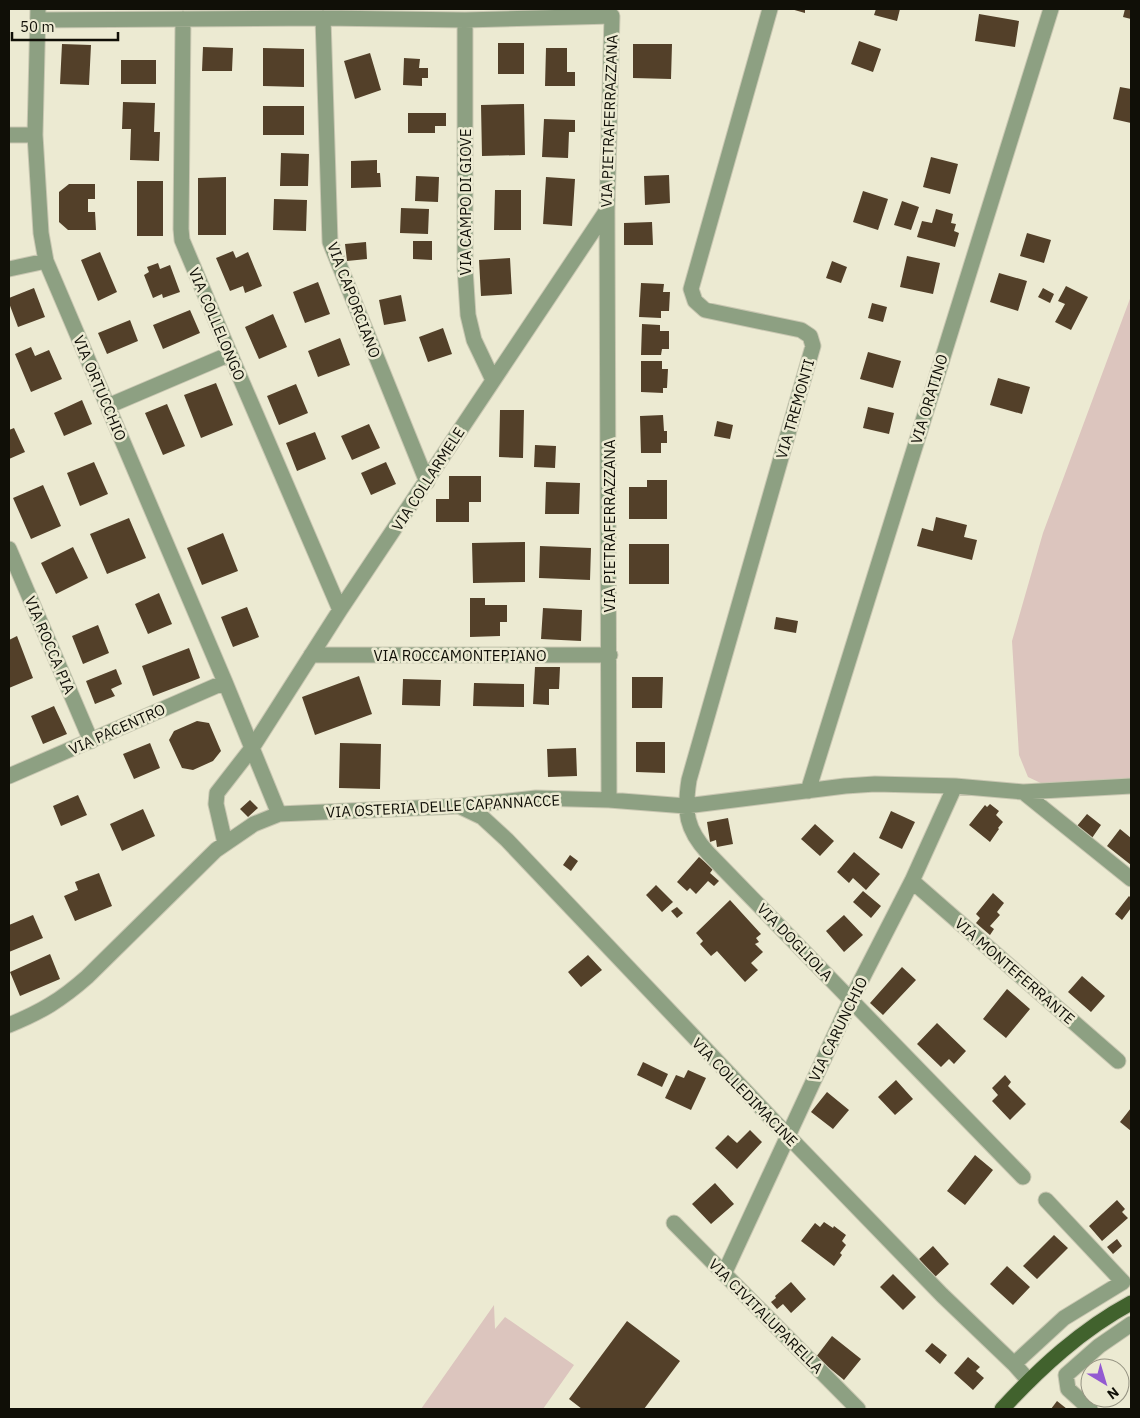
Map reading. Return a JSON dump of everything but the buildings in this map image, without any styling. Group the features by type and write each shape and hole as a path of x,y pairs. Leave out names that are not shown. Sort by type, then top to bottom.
{"main road":[{"path":"1002,1409 1029,1381 1075,1340 1131,1303"}],"street":[{"name":"VIA TREMONTI","path":"686,806 690,780 812,346 810,336 801,330 705,310 695,301 691,289 770,9"},
{"name":"VIA ORATINO","path":"808,791 1051,9"},
{"name":"VIA PIETRAFERRAZZANA","path":"38,14 183,19 465,20 612,16 607,210 609,800"},
{"name":"VIA ORTUCCHIO","path":"38,14 36,135 40,233 46,261 279,814"},
{"name":"VIA CAPORCIANO","path":"323,18 330,242 427,482"},
{"name":"VIA COLLELONGO","path":"183,19 182,240 340,610"},
{"name":"VIA CAMPO DI GIOVE","path":"465,20 466,287 471,328 493,380"},
{"path":"9,135 36,135"},
{"name":"VIA COLLARMELE","path":"252,748 340,610 607,210"},
{"path":"9,269 46,261"},
{"path":"108,406 230,354"},
{"name":"VIA ROCCA PIA","path":"9,549 91,741"},
{"name":"VIA ROCCAMONTEPIANO","path":"311,655 610,655"},
{"name":"VIA PACENTRO","path":"9,776 225,682"},
{"path":"225,843 216,804 217,794 252,748"},
{"name":"VIA OSTERIA DELLE CAPANNACCE","path":"9,1025 34,1015 64,997 225,843 254,824 279,814 460,806 536,798 609,800 686,806 875,784 955,786 1023,792 1131,786"},
{"name":"VIA CARUNCHIO","path":"724,1274 851,1000 912,881 955,786"},
{"path":"1023,792 1131,879"},
{"name":"VIA COLLEDIMACINE","path":"460,806 482,817 506,840 788,1136 942,1295 1014,1364 1029,1381"},
{"name":"VIA DOGLIOLA","path":"686,806 691,830 698,842 1024,1177"},
{"name":"VIA MONTEFERRANTE","path":"912,881 1118,1061"},
{"path":"1014,1364 1064,1318 1127,1280 1046,1200"},
{"name":"VIA CIVITALUPARELLA","path":"674,1223 858,1409"},
{"path":"1090,1409 1068,1389 1066,1375 1099,1346 1131,1324"}],"shaded area":[{"path":"1131,296 1131,782 1049,787 1028,777 1019,755 1012,641 1043,533"},
{"path":"494,1305 495,1329 505,1317 574,1365 543,1409 421,1409"}]}
